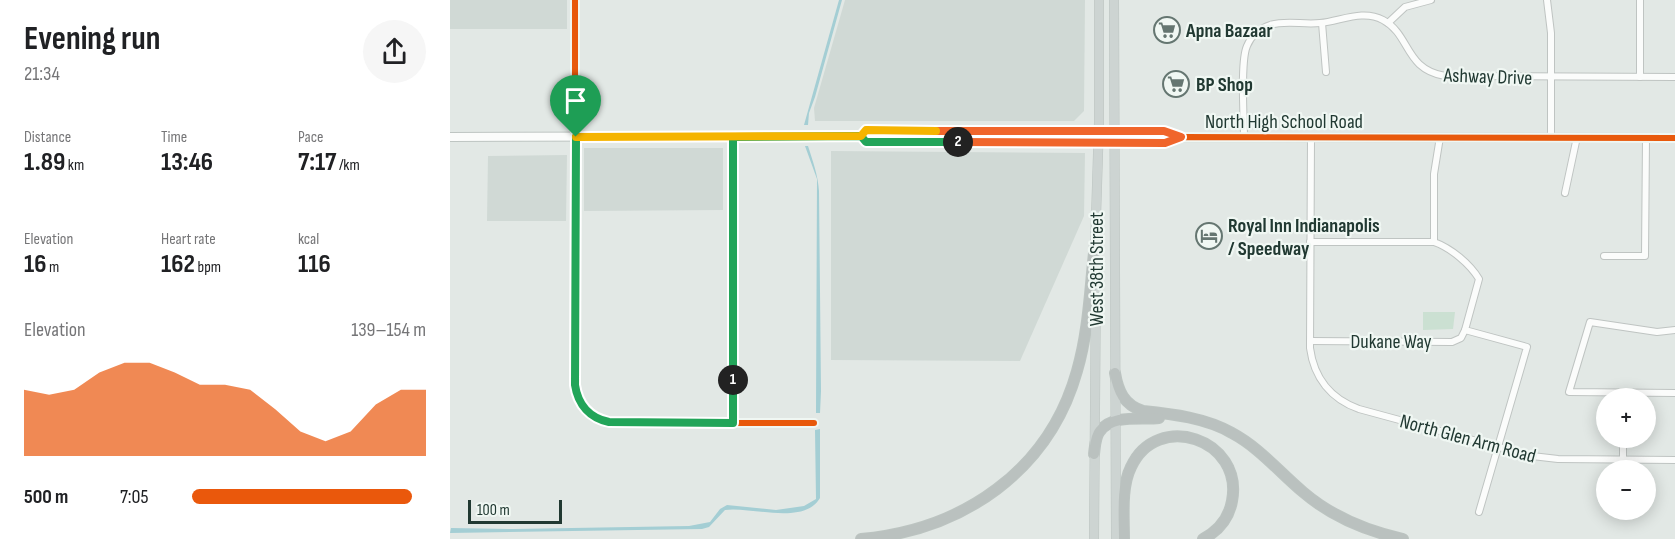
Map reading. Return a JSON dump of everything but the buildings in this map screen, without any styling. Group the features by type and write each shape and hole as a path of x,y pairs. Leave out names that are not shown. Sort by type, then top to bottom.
{"highway":[{"path":"861,539 902,533 947,519 1001,486 1028,460 1064,406 1077,372 1095,244"},
{"path":"1115,372 1121,395 1135,408 1198,420 1226,429 1258,450 1321,506 1358,525 1403,539"},
{"path":"1094,454 1100,432 1115,421 1174,416"},
{"path":"1120,537 1126,485 1133,462 1143,450 1152,444 1167,438 1183,436 1199,440 1213,448 1227,464 1233,479 1233,495 1227,516 1217,529 1203,539"}],"main road":[{"name":"West 38th Street","path":"1094,537 1099,0"},
{"name":"West 38th Street","path":"1114,0 1115,421 1120,537"}],"street":[{"path":"575,0 575,385 578,397 589,413 612,423 814,423"},
{"path":"1244,137 1244,57 1251,38 1262,28 1273,24 1322,23 1363,15 1388,23 1408,6 1431,0"},
{"path":"1547,0 1551,33 1551,137"},
{"path":"1640,0 1640,77"},
{"path":"1322,23 1326,72"},
{"name":"Ashway Drive","path":"1388,23 1396,31 1414,60 1433,74 1451,77 1675,77"},
{"name":"North High School Road","path":"450,137 861,136 866,130 1164,131 1181,137 1675,138"},
{"name":"North High School Road","path":"861,136 866,142 1097,143 1165,143 1181,137"},
{"path":"733,137 733,423"},
{"path":"1310,341 1311,137"},
{"path":"1434,242 1434,174 1440,137"},
{"path":"1565,193 1576,137"},
{"path":"1604,256 1645,256 1646,138"},
{"path":"1310,242 1434,242 1441,245 1473,268 1479,279 1465,330 1527,347 1479,512"},
{"path":"1596,394 1569,392 1590,322 1657,332 1675,330"},
{"name":"Dukane Way","path":"1310,341 1452,342 1461,338 1465,330"},
{"name":"North Glen Arm Road","path":"1310,341 1311,356 1316,371 1328,390 1353,407 1521,454 1544,458 1623,460"},
{"path":"1656,394 1675,393"},
{"path":"1623,448 1623,460"},
{"name":"North Glen Arm Road","path":"1656,460 1675,460"}],"shaded area":[{"path":"450,0 567,0 567,29 450,29"},
{"path":"845,0 1085,0 1084,111 1074,121 815,121 814,108"},
{"path":"584,148 723,148 723,210 584,211"},
{"path":"831,151 1085,153 1084,216 1020,361 831,360"},
{"path":"567,155 566,221 487,221 488,156"}],"green space":[{"path":"1423,312 1455,312 1453,329 1423,330"}],"water":[{"path":"839,0 842,0 809,113 808,125 804,125"},
{"path":"805,146 808,146 818,179 819,191 820,413 816,413 817,179"},
{"path":"820,429 820,498 812,506 802,511 776,513 725,510 709,527 702,529 450,533 451,528 689,526 710,522 720,509 727,505 776,510 804,506 816,499 815,430"}],"cycle path":[{"path":"575,0 575,385 579,399 592,415 612,423 814,423"},
{"path":"861,136 866,142 1165,143 1181,137 1675,138"}],"place":[{"name":"Apna Bazaar","path":"1167,30"},
{"name":"BP Shop","path":"1176,84"},
{"name":"Royal Inn Indianapolis / Speedway","path":"1209,236"}],"route":[{"path":"576,137 575,385 578,397 589,413 599,419 615,423 733,423 733,137 796,136 861,136 866,142 1097,143 1165,143 1181,137 1164,131 905,130 866,130 861,136 733,137 576,137"}]}
